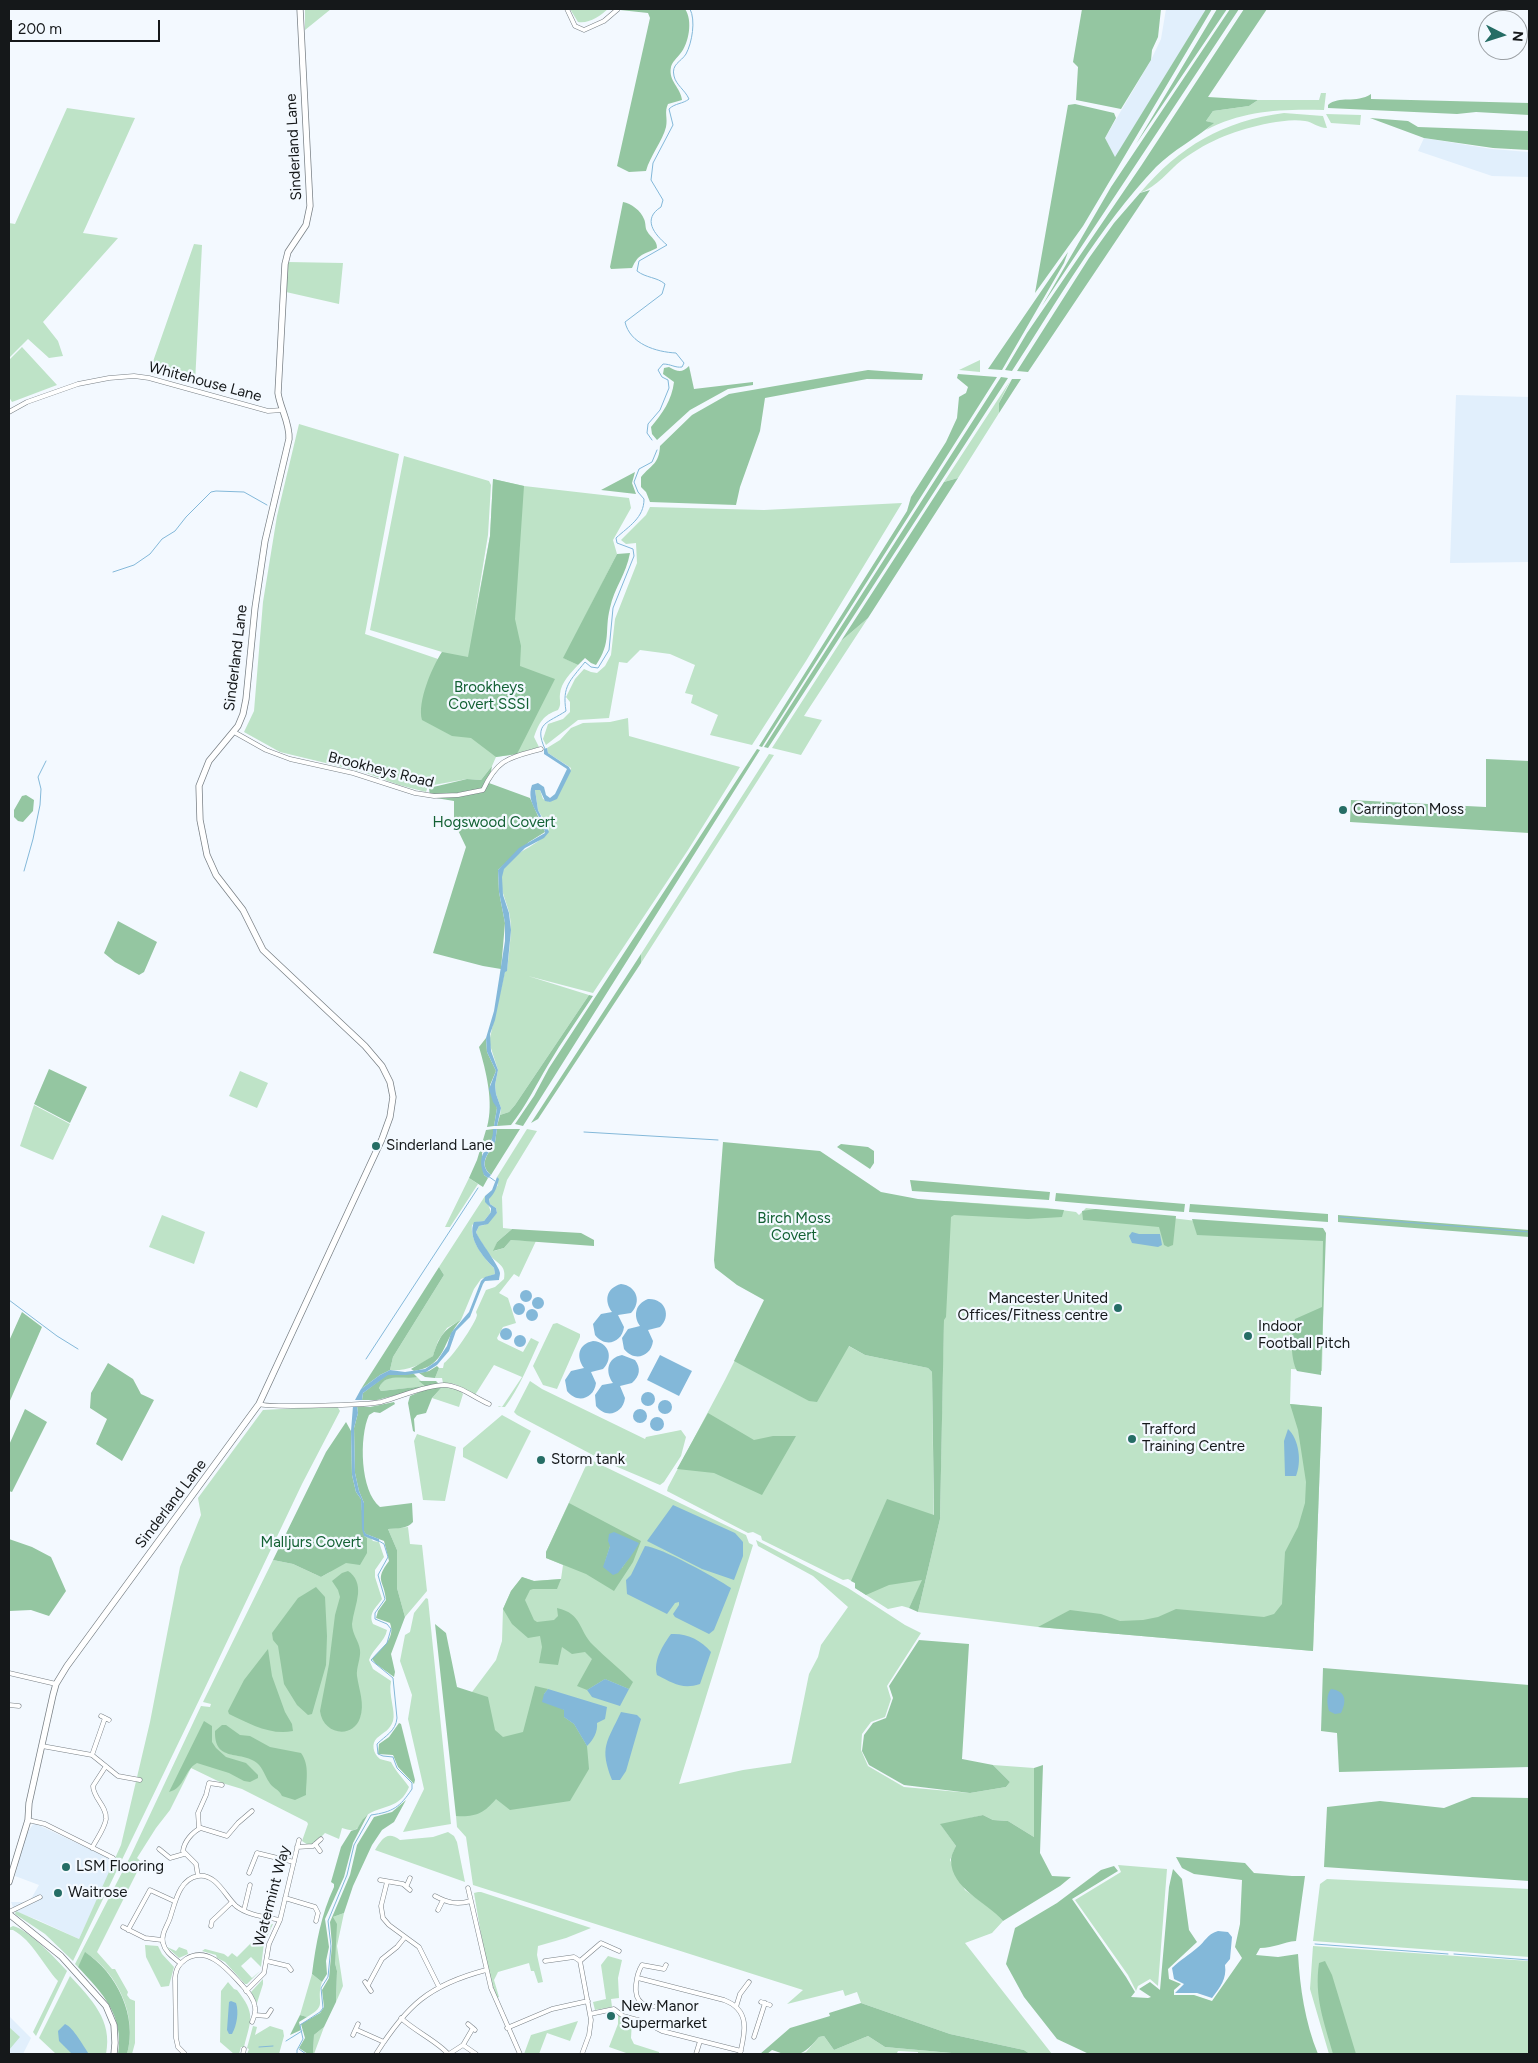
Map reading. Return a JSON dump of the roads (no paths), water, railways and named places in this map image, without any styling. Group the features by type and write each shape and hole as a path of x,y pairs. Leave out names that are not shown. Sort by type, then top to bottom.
{"street":[{"name":"Sinderland Lane","path":"9,1882 28,1820 29,1804 56,1684 77,1651 260,1404 382,1139 390,1117 393,1097 386,1074 375,1056 263,950 243,910 220,882 213,870 203,838 198,805 201,779 209,761 234,732 243,714 265,541 288,445 289,430 278,393 285,264 288,252 306,224 310,206 300,9"},
{"path":"567,9 575,26 584,30 604,21 618,9"},
{"name":"Whitehouse Lane","path":"9,412 26,402 78,384 126,376 149,378 268,411 282,410"},
{"name":"Brookheys Road","path":"234,732 266,750 290,759 353,773 415,793 434,796 458,795 483,790 500,763 507,758 541,749"},
{"path":"260,1404 366,1404 445,1384 456,1386 489,1404"},
{"path":"9,1673 56,1684"},
{"path":"9,1710 9,1705 19,1706"},
{"path":"92,1755 105,1718"},
{"path":"42,1746 92,1755 112,1772 124,1778 140,1780"},
{"path":"92,1848 106,1821 104,1810 93,1791 95,1781 106,1766"},
{"path":"199,1828 198,1813 209,1783 222,1785"},
{"path":"184,1854 184,1847 199,1828 205,1828 227,1836 238,1823 252,1812"},
{"path":"28,1820 45,1824 113,1858"},
{"path":"297,1847 315,1844 321,1839"},
{"name":"Watermint Way","path":"246,1991 263,1974 269,1944 280,1920 299,1840"},
{"path":"315,1844 320,1851"},
{"path":"159,1849 170,1858 184,1854"},
{"path":"249,1873 257,1853 294,1862"},
{"path":"184,1854 196,1864 198,1876"},
{"path":"180,1963 165,1950 162,1940 163,1934 174,1901 185,1884 198,1876 205,1876 213,1881 232,1902 244,1910 280,1920"},
{"path":"380,1880 400,1883 408,1888 410,1878"},
{"path":"387,1882 381,1906 382,1914 389,1925 422,1951 439,1987"},
{"path":"244,1910 250,1885"},
{"path":"468,1888 491,1988 520,2054"},
{"path":"128,1930 150,1890 174,1901"},
{"path":"435,1896 458,1904 471,1901"},
{"path":"9,1913 40,1897"},
{"path":"285,1898 315,1907 318,1913 316,1921"},
{"path":"438,1910 443,1900"},
{"path":"211,1926 212,1921 232,1902"},
{"path":"9,1913 9,1921 22,1925"},
{"path":"9,1913 61,1956 106,2006 115,2034 114,2054"},
{"path":"122,1927 147,1939 162,1940"},
{"path":"600,1936 601,1943"},
{"path":"371,1991 366,1984 382,1959 397,1947 405,1937"},
{"path":"601,1943 619,1951"},
{"path":"580,1961 601,1943"},
{"path":"185,2054 179,2052 176,2038 175,1978 176,1969 180,1963 195,1955 213,1958 224,1966 246,1991 253,2000 255,2014 252,2022"},
{"path":"545,1962 574,1957 580,1961 590,2014 590,2027 582,2054"},
{"path":"267,1960 288,1966 291,1970"},
{"path":"657,2007 643,2004 639,2001 636,1992 638,1978 642,1965 664,1969 666,1965"},
{"path":"376,2054 401,2018 418,2001 439,1987 458,1978 486,1970"},
{"path":"590,2014 614,2009 623,2016 645,2022 662,2031 740,2053 745,2029 742,2017 736,2007 724,2000 638,1978"},
{"path":"736,2007 740,1994 749,1982"},
{"path":"507,2028 552,2009 588,2001"},
{"path":"754,2038 763,2002 770,2005"},
{"path":"255,2014 267,2016 271,2010"},
{"path":"401,2018 448,2054 463,2045 474,2029 468,2024"},
{"path":"353,2035 358,2024"},
{"path":"745,2029 756,2032"},
{"path":"356,2030 384,2042"},
{"path":"696,2054 700,2041"},
{"path":"463,2045 476,2054"},
{"path":"243,2054 244,2049"}],"water":[{"path":"547,748 548,753 569,767 571,771 557,799 550,802 545,801 540,790 535,790 538,810 549,832 544,838 525,848 504,869 502,877 503,895 509,913 511,930 507,971 505,972 495,1020 490,1034 491,1051 498,1070 495,1085 496,1094 501,1108 497,1126 494,1126 497,1108 489,1089 496,1071 487,1052 486,1038 494,1011 505,941 505,923 499,892 498,870 519,848 545,833 531,798 532,785 538,783 544,787 546,795 550,798 555,794 567,769 544,754 544,749"},
{"path":"493,1129 497,1129 495,1142 487,1154 485,1163 487,1171 491,1175 488,1178 484,1175 481,1160 491,1141"},
{"path":"497,1177 499,1179 497,1187 489,1199 490,1204 496,1208 497,1213 488,1224 479,1226 476,1232 499,1270 499,1280 485,1281 470,1317 456,1331 449,1351 437,1365 426,1372 388,1375 363,1393 362,1400 355,1400 361,1389 390,1370 405,1372 425,1369 437,1361 447,1346 451,1333 469,1312 481,1281 485,1277 495,1274 494,1268 474,1241 472,1228 474,1222 484,1221 491,1212 491,1208 485,1202 485,1196 492,1190"},
{"path":"1132,1232 1160,1234 1162,1245 1158,1247 1132,1243 1129,1236"},
{"path":"621,1284 634,1291 637,1300 636,1304 631,1313 618,1315 624,1327 620,1337 612,1342 603,1341 595,1335 593,1324 601,1314 612,1312 608,1304 608,1295 612,1289"},
{"path":"524,1290 528,1290 532,1296 528,1302 524,1302 520,1298 520,1294"},
{"path":"536,1297 540,1297 544,1303 540,1309 536,1309 532,1305 532,1301"},
{"path":"648,1299 659,1301 665,1308 666,1318 660,1327 648,1330 653,1341 649,1351 641,1356 632,1355 624,1349 622,1338 628,1329 640,1326 636,1318 636,1311 640,1304"},
{"path":"517,1303 521,1303 525,1309 521,1315 517,1315 513,1311 513,1307"},
{"path":"530,1309 534,1309 538,1315 534,1321 530,1321 526,1317 526,1313"},
{"path":"504,1328 508,1328 512,1334 508,1340 504,1340 500,1336 500,1332"},
{"path":"518,1335 522,1335 526,1341 522,1347 518,1347 514,1343 514,1339"},
{"path":"593,1341 606,1347 609,1356 608,1360 603,1369 591,1372 596,1383 592,1393 584,1398 575,1397 567,1391 565,1380 571,1371 584,1368 579,1355 581,1348"},
{"path":"622,1355 635,1360 639,1372 632,1383 620,1386 625,1398 621,1408 614,1413 604,1412 596,1406 595,1395 602,1385 613,1383 608,1370 610,1362"},
{"path":"660,1355 692,1371 679,1396 647,1380"},
{"path":"648,1392 653,1394 655,1399 653,1404 648,1406 643,1404 641,1399 643,1394"},
{"path":"665,1400 670,1402 672,1407 670,1412 665,1414 660,1412 658,1407 660,1402"},
{"path":"353,1406 357,1406 358,1413 354,1428 355,1473 364,1503 364,1531 366,1534 379,1539 379,1542 364,1536 362,1529 361,1499 356,1492 352,1475 351,1431"},
{"path":"640,1409 645,1411 647,1416 645,1421 640,1423 635,1421 633,1416 635,1411"},
{"path":"657,1417 662,1419 664,1424 662,1429 657,1431 652,1429 650,1424 652,1419"},
{"path":"1288,1429 1292,1433 1297,1445 1299,1464 1296,1476 1285,1476 1284,1441"},
{"path":"673,1505 735,1533 743,1542 743,1556 734,1580 702,1569 647,1541"},
{"path":"614,1532 639,1543 618,1573 613,1575 603,1567 610,1546 608,1541 609,1534"},
{"path":"645,1546 675,1557 731,1588 714,1630 709,1634 675,1617 673,1614 679,1602 675,1603 667,1614 627,1594 626,1580 631,1575"},
{"path":"671,1634 693,1638 711,1652 700,1684 683,1686 657,1675 656,1664 662,1648"},
{"path":"605,1679 629,1689 620,1706 592,1697 587,1690"},
{"path":"548,1689 607,1707 605,1719 597,1723 595,1736 587,1746 574,1724 564,1717 564,1710 542,1702 544,1694"},
{"path":"1331,1689 1340,1692 1344,1697 1341,1713 1335,1714 1329,1711 1327,1700"},
{"path":"621,1712 637,1715 641,1719 626,1771 620,1780 612,1780 605,1752 606,1745"},
{"path":"1218,1931 1228,1932 1232,1937 1230,1959 1225,1965 1224,1979 1218,1990 1212,1998 1197,1993 1175,1993 1184,1984 1174,1979 1172,1968 1208,1936"},
{"path":"229,2002 236,2003 237,2014 234,2030 232,2034 229,2034 227,2030"},
{"path":"65,2024 75,2033 89,2054 72,2054 59,2041 58,2031"}],"waterway":[{"path":"652,440 647,433 648,424 660,410 669,388 668,380 662,377 658,370 663,364 682,367 684,363 676,353 652,349 638,341 632,336 625,322 662,294 665,284 637,271 639,261 667,245 654,231 652,226 652,216 661,207 663,200 651,180 653,163 673,125 669,109 689,99 677,82 673,72 675,66 686,54 690,44 693,25 690,9"},
{"path":"545,749 541,734 542,729 548,721 566,711 565,695 571,679 585,662 591,667 598,668 609,650 613,608 634,556 633,549 617,543 616,538 639,517 644,499 638,492 634,482 639,469 652,462 657,450"},
{"path":"113,572 134,565 150,554 162,539 175,531 211,492 244,492 267,505"},
{"path":"24,871 40,805 41,789 38,777 46,761"},
{"path":"584,1132 718,1140"},
{"path":"488,1176 495,1181"},
{"path":"366,1359 478,1188"},
{"path":"1340,1217 1529,1232"},
{"path":"9,1300 57,1336 78,1349"},
{"path":"297,2054 303,2039 300,2025 323,2008 321,1988 328,1977 331,1946 328,1921 347,1875 354,1845 371,1815 395,1808 412,1789 412,1783 397,1768 393,1757 378,1754 377,1744 390,1733 395,1726 397,1718 393,1678 371,1660 387,1643 391,1629 387,1624 375,1619 375,1613 385,1599 378,1575 388,1557 384,1544 379,1541"},
{"path":"1315,1944 1448,1954"},
{"path":"1454,1954 1529,1960"},
{"path":"286,2041 302,2031"},
{"path":"259,2047 273,2046"},
{"path":"299,2049 306,2054"}],"place":[{"name":"Carrington Moss","path":"1343,810"},
{"name":"Sinderland Lane","path":"376,1146"},
{"name":"Mancester United Offices/Fitness centre","path":"1118,1308"},
{"name":"Indoor Football Pitch","path":"1248,1336"},
{"name":"Trafford Training Centre","path":"1132,1439"},
{"name":"Storm tank","path":"541,1460"},
{"name":"LSM Flooring","path":"66,1867"},
{"name":"Waitrose","path":"58,1893"},
{"name":"New Manor Supermarket","path":"611,2016"}],"park label":[{"name":"Brookheys Covert SSSI","path":"489,696"},
{"name":"Hogswood Covert","path":"494,823"},
{"name":"Birch Moss Covert","path":"794,1228"},
{"name":"Malljurs Covert","path":"311,1543"}]}
